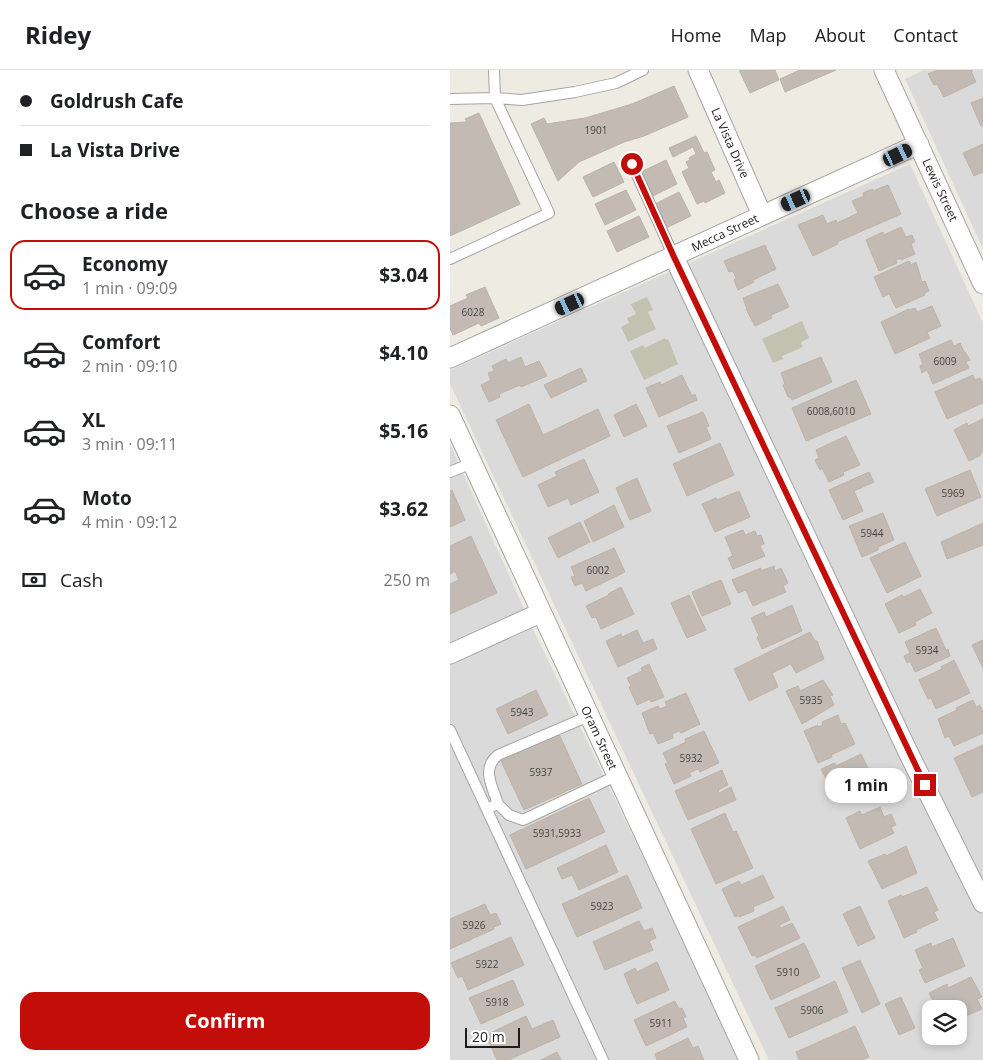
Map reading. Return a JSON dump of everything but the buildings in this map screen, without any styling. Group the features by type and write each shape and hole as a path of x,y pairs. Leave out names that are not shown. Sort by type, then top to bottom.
{"street":[{"name":"La Vista Drive","path":"698,70 762,215"},
{"name":"Lewis Street","path":"884,70 983,284"},
{"name":"Mecca Street","path":"450,358 919,144"},
{"path":"674,257 904,743 983,903"},
{"name":"Oram Street","path":"450,415 540,613 749,1060"},
{"path":"450,654 540,613"}],"lane":[{"path":"450,259 549,213 495,98 494,70"},
{"path":"450,99 495,98 522,100 575,92 616,83 643,70"},
{"path":"632,164 674,257"},
{"path":"450,472 472,463"},
{"path":"589,716 498,754 491,760 488,771 498,804 509,815 523,820 616,776"},
{"path":"450,730 603,1060"},
{"path":"487,808 498,804"}],"shaded area":[{"path":"924,70 983,70 983,249 905,79"},
{"path":"910,164 983,323 983,1060 769,1060 450,384 450,370"},
{"path":"647,297 653,310 648,312 656,329 628,342 621,327 629,323 627,318 636,314 631,304"},
{"path":"802,321 809,338 801,342 803,347 782,356 783,359 773,363 762,339"},
{"path":"665,338 666,340 668,339 678,364 644,380 630,351 643,345 645,348"},
{"path":"450,444 534,631 741,1060 450,1060"}],"route":[{"path":"632,164 674,257 925,785"}]}
